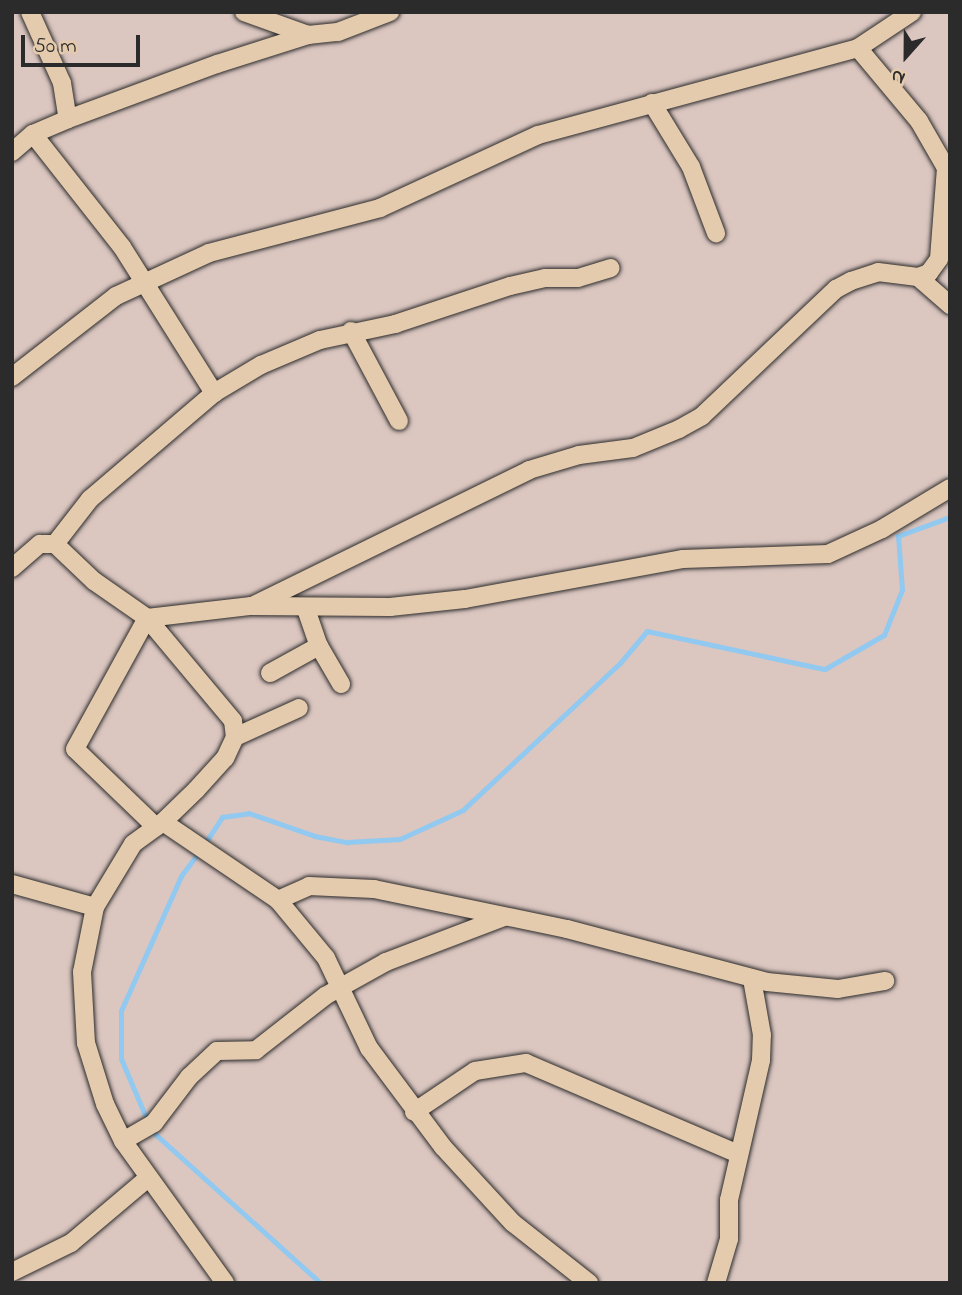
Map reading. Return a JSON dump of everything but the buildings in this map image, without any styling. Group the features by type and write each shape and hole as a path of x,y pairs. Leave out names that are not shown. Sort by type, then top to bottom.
{"street":[{"path":"30,12 62,83 68,119"},
{"path":"244,12 307,35"},
{"path":"12,152 33,134 68,119 307,35 338,32 390,12"},
{"path":"12,377 142,282 209,253 380,208 538,135 858,48 912,12"},
{"path":"251,606 528,470 579,455 633,449 680,429 720,400 836,289 878,272 918,277 929,273 939,260 946,168 919,121 858,48"},
{"path":"652,103 699,184 716,233"},
{"path":"33,134 108,228 214,393"},
{"path":"55,544 90,499 214,393 261,365 351,331 396,324 530,281 578,278 611,268"},
{"path":"918,277 950,305"},
{"path":"351,331 400,421"},
{"path":"147,618 251,606 306,609 465,600 683,559 820,556 882,529 950,488"},
{"path":"12,568 40,544 55,544 94,581 147,618 233,721 235,737 225,758 159,824 133,844 95,907 82,972 86,1043 105,1104 139,1132 148,1178 225,1283"},
{"path":"306,609 319,646 341,684"},
{"path":"147,618 75,749 159,824 213,855 278,900 314,941 343,987 369,1048 414,1112 513,1223 589,1283"},
{"path":"270,673 319,646"},
{"path":"235,737 299,708"},
{"path":"12,884 95,907"},
{"path":"278,900 309,886 374,889 631,945 752,979 838,989 885,981"},
{"path":"139,1132 189,1077 217,1051 256,1049 302,1012 343,987 419,947 504,917"},
{"path":"716,1283 729,1239 729,1200 761,1060 762,1035 752,979"},
{"path":"414,1112 475,1071 526,1063 738,1154"},
{"path":"12,1272 71,1243 148,1178"}],"waterway":[{"path":"204,845 222,817 249,813 315,836 347,842 400,839 463,810 621,662 647,631 825,669 884,635 902,590 898,536 950,517"},
{"path":"147,1120 121,1059 121,1011 181,876 199,852"},
{"path":"152,1131 321,1283"}]}
